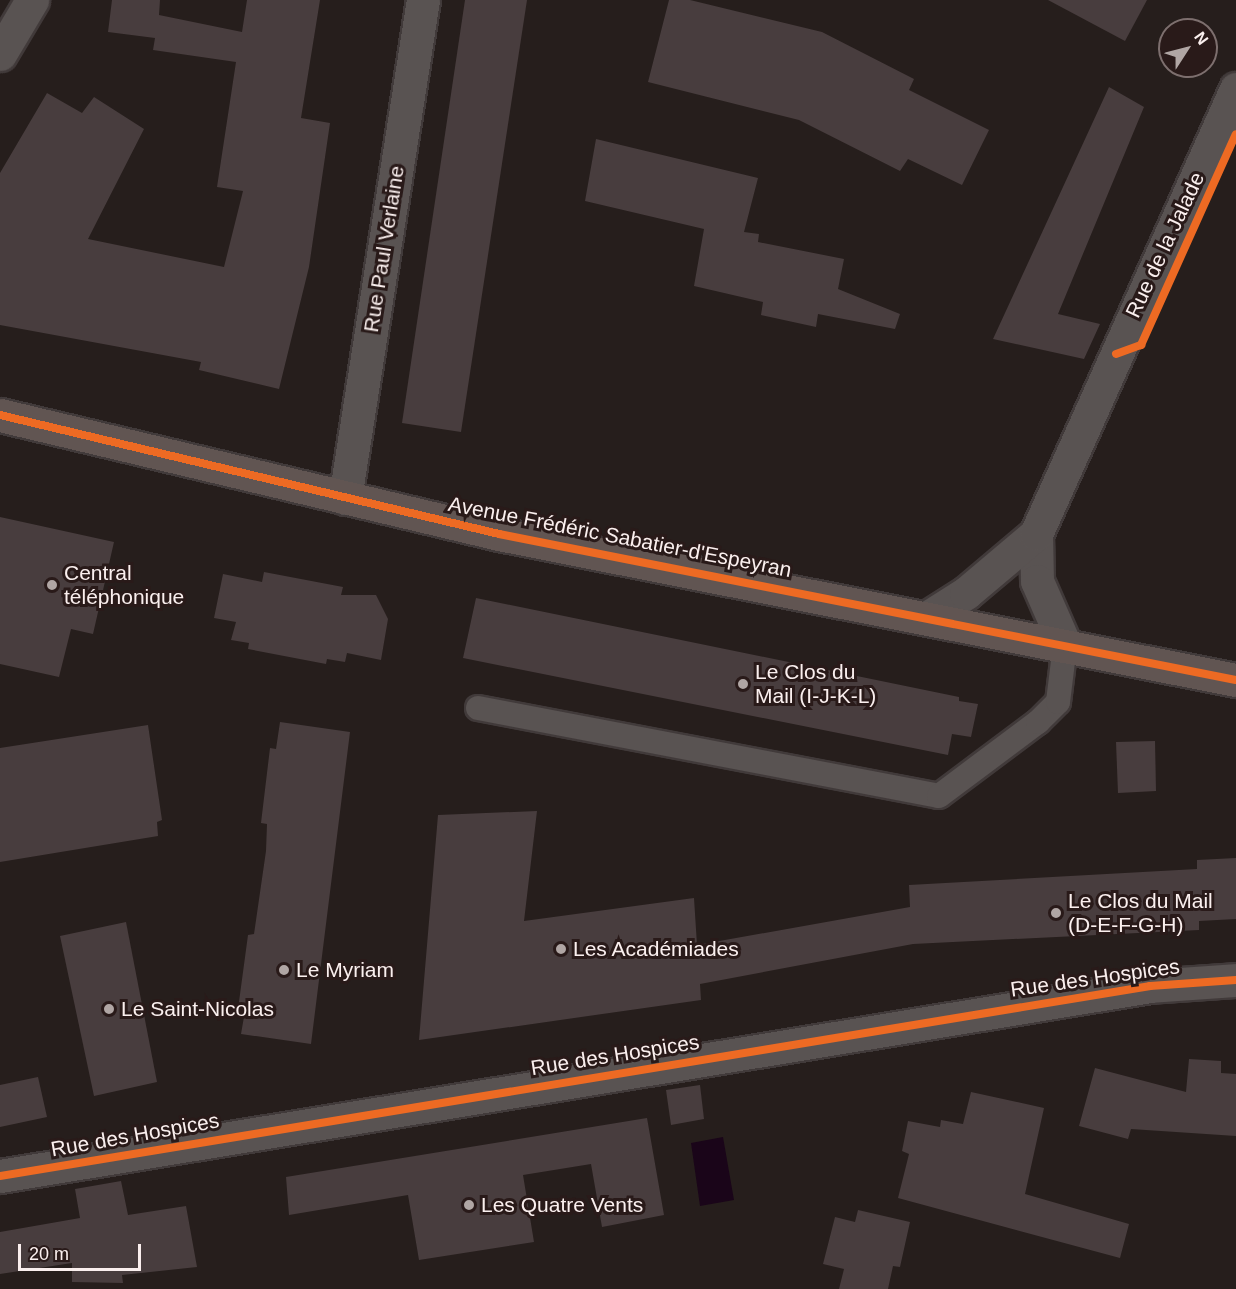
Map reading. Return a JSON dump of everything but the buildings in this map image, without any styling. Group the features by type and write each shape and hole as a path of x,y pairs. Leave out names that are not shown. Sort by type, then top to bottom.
{"main road":[{"name":"Avenue Frédéric Sabatier-d'Espeyran","path":"0,415 500,534 930,616 1236,680"}],"street":[{"path":"0,54 32,0"},
{"name":"Rue Paul Verlaine","path":"345,498 423,0"},
{"name":"Rue de la Jalade","path":"1065,645 1037,581 1036,534 1236,89"},
{"name":"Rue de la Jalade","path":"930,616 966,593 1036,534"},
{"name":"Rue des Hospices","path":"0,1176 1150,986 1236,980"}],"lane":[{"path":"478,708 939,796 1038,722 1058,702 1065,645"}],"shaded area":[{"path":"723,1137 734,1200 700,1206 691,1143"}],"cycle path":[{"path":"1116,354 1141,345 1236,134"},
{"path":"0,415 499,534 1236,680"},
{"path":"0,1176 1150,986 1236,980"}],"place":[{"name":"Central téléphonique","path":"52,585"},
{"name":"Le Clos du Mail (I-J-K-L)","path":"743,684"},
{"name":"Le Clos du Mail (D-E-F-G-H)","path":"1056,913"},
{"name":"Les Académiades","path":"561,949"},
{"name":"Le Myriam","path":"284,970"},
{"name":"Le Saint-Nicolas","path":"109,1009"},
{"name":"Les Quatre Vents","path":"469,1205"}]}
